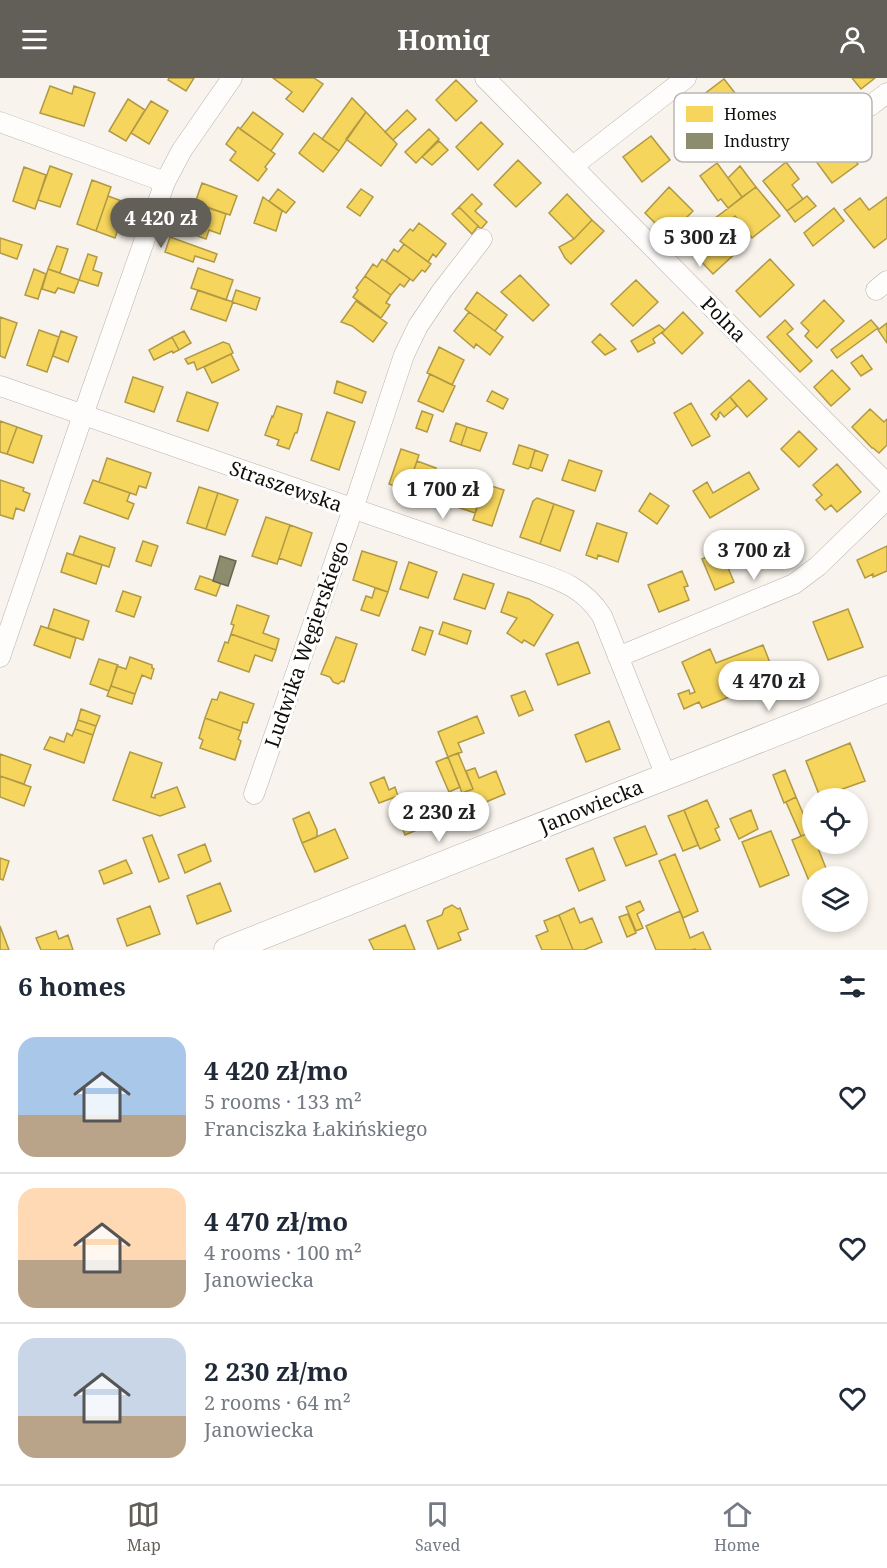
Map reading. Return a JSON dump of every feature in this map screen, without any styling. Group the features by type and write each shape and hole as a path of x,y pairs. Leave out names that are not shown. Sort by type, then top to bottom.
{"street":[{"path":"0,657 165,182 182,150 232,78"},
{"name":"Polna","path":"485,78 887,484"},
{"path":"573,166 686,78"},
{"path":"872,104 887,93"},
{"path":"0,122 165,182"},
{"name":"Ludwika Węgierskiego","path":"254,794 404,355 418,326 482,239"},
{"name":"Straszewska","path":"0,386 525,568 573,587 597,607 602,616 666,776"},
{"path":"618,657 794,584 818,566 887,499"},
{"name":"Janowiecka","path":"227,950 887,689"}],"building: Homes":[{"path":"169,78 194,78 186,91 168,80"},
{"path":"273,78 314,78 323,84 303,112 286,99 292,92"},
{"path":"852,78 875,78 861,89"},
{"path":"724,79 735,93 706,93"},
{"path":"456,80 477,101 456,121 436,100"},
{"path":"50,86 72,94 74,86 95,93 84,126 40,113"},
{"path":"352,98 366,112 339,151 322,139"},
{"path":"128,99 145,110 126,141 109,131"},
{"path":"151,101 168,111 149,144 131,133"},
{"path":"407,110 416,119 393,140 385,132"},
{"path":"253,112 283,134 271,151 240,129"},
{"path":"366,112 397,144 381,166 346,139"},
{"path":"481,122 503,144 478,170 456,147"},
{"path":"238,127 275,154 258,181 230,160 236,152 226,144"},
{"path":"429,129 439,139 416,163 405,152"},
{"path":"314,133 339,151 323,172 299,153"},
{"path":"651,136 670,160 642,182 623,157"},
{"path":"439,141 448,150 432,165 422,157"},
{"path":"518,160 541,183 516,207 494,185"},
{"path":"786,162 799,179 792,185 803,199 787,211 763,181"},
{"path":"816,162 856,162 858,164 832,183"},
{"path":"717,163 742,197 728,208 721,199 718,201 700,176"},
{"path":"50,166 72,174 60,207 38,200"},
{"path":"740,166 756,187 742,197 728,178"},
{"path":"24,167 46,175 35,209 13,201"},
{"path":"92,180 111,187 96,231 77,224"},
{"path":"202,183 237,196 230,215 195,203"},
{"path":"669,187 693,211 680,224 676,221 664,232 645,213"},
{"path":"756,187 780,216 752,238 735,216 720,227 714,219"},
{"path":"278,189 295,202 286,213 269,201"},
{"path":"361,189 373,197 360,216 347,207"},
{"path":"472,194 482,204 475,211 487,222 481,229 459,207"},
{"path":"567,194 592,220 574,239 549,213"},
{"path":"108,196 127,203 115,238 96,231"},
{"path":"807,196 816,206 795,222 787,211"},
{"path":"263,197 282,211 276,231 254,223"},
{"path":"887,197 887,238 874,248 844,210 860,198 869,210"},
{"path":"191,202 226,214 220,234 209,230 206,239 189,233 192,224 184,222"},
{"path":"459,207 478,226 472,234 452,214"},
{"path":"834,208 844,221 813,246 804,233"},
{"path":"592,220 604,231 571,264 559,247 574,239"},
{"path":"419,223 446,244 436,257 433,254 428,262 400,241 410,229 413,231"},
{"path":"719,229 739,250 713,274 693,253"},
{"path":"170,237 217,254 214,262 195,256 193,262 165,252"},
{"path":"0,238 22,245 17,259 0,253"},
{"path":"404,244 431,264 425,272 422,270 413,281 386,261 394,249 398,252"},
{"path":"57,246 68,249 60,273 48,269"},
{"path":"88,254 97,257 93,270 102,273 98,286 79,280"},
{"path":"382,259 410,279 404,287 400,284 391,295 365,276 373,264 377,267"},
{"path":"770,259 794,285 760,317 736,291"},
{"path":"198,268 233,280 226,300 191,288"},
{"path":"34,269 46,274 38,299 25,295"},
{"path":"48,269 79,280 74,293 58,288 55,293 42,289"},
{"path":"520,275 549,305 533,321 501,292"},
{"path":"365,276 391,295 386,303 390,305 381,318 353,297 358,290 356,288"},
{"path":"636,280 658,302 633,326 611,304"},
{"path":"198,290 233,302 226,321 191,309"},
{"path":"236,290 260,298 256,310 232,302"},
{"path":"477,292 507,315 495,331 465,309"},
{"path":"824,300 844,321 817,348 805,336 809,331 801,323"},
{"path":"356,301 387,323 373,342 352,326 341,322"},
{"path":"469,312 503,337 490,355 476,344 474,348 454,331"},
{"path":"683,312 703,333 682,354 662,333"},
{"path":"0,317 17,323 5,358 0,356"},
{"path":"785,320 793,329 787,334 812,361 800,372 767,337"},
{"path":"871,320 878,328 837,358 831,350"},
{"path":"887,323 887,343 878,330"},
{"path":"659,325 665,330 653,339 655,343 638,352 631,341"},
{"path":"39,330 59,337 47,372 27,365"},
{"path":"61,331 77,337 68,362 53,356"},
{"path":"184,331 191,343 179,350 172,337"},
{"path":"600,334 616,349 605,355 592,342"},
{"path":"172,337 179,350 154,360 149,350"},
{"path":"223,342 229,344 233,353 197,370 194,362 188,364 185,359"},
{"path":"439,347 464,360 452,385 427,373"},
{"path":"231,354 239,370 212,383 204,367"},
{"path":"862,355 872,369 861,376 851,363"},
{"path":"832,370 850,389 831,406 814,387"},
{"path":"430,374 455,386 443,412 418,401"},
{"path":"133,377 163,387 154,412 125,402"},
{"path":"749,380 767,399 747,417 730,397"},
{"path":"337,381 366,392 362,403 334,393"},
{"path":"492,391 508,399 503,409 487,401"},
{"path":"187,392 218,403 208,431 177,421"},
{"path":"730,397 737,406 724,417 720,412 716,420 711,414"},
{"path":"691,403 710,436 692,446 674,413"},
{"path":"277,406 302,414 297,433 289,449 277,445 279,440 265,435"},
{"path":"870,409 884,422 887,419 887,445 879,453 852,427"},
{"path":"422,411 433,415 427,432 416,428"},
{"path":"327,412 355,422 339,470 311,460"},
{"path":"0,421 17,427 7,454 0,452"},
{"path":"456,423 467,427 461,445 450,441"},
{"path":"17,427 42,436 33,463 7,454"},
{"path":"467,427 487,433 480,451 461,445"},
{"path":"799,431 817,449 799,467 781,449"},
{"path":"519,445 535,450 528,469 513,464"},
{"path":"401,449 419,455 407,490 389,484"},
{"path":"535,450 548,455 542,471 530,467"},
{"path":"107,458 151,473 146,488 139,486 136,495 99,482"},
{"path":"569,460 602,471 595,491 562,480"},
{"path":"417,461 436,468 423,503 405,496"},
{"path":"837,464 861,492 837,512 831,505 825,510 816,500 822,495 813,485"},
{"path":"469,471 487,477 475,513 457,507"},
{"path":"749,472 759,489 710,518 693,491 707,482 713,493"},
{"path":"0,480 24,488 23,491 30,494 24,511 16,508 13,519 0,515"},
{"path":"93,480 130,493 127,501 134,504 128,519 84,503"},
{"path":"485,484 504,490 492,526 473,520"},
{"path":"199,487 218,493 206,529 187,523"},
{"path":"218,493 238,500 225,535 206,529"},
{"path":"650,493 669,506 657,524 639,511"},
{"path":"537,498 554,504 540,544 520,537 533,501"},
{"path":"554,504 574,511 560,551 540,544"},
{"path":"266,517 290,525 277,564 252,556"},
{"path":"597,523 627,533 618,562 598,555 597,559 586,555"},
{"path":"290,525 312,533 301,566 279,558"},
{"path":"785,531 800,548 785,563 769,546"},
{"path":"80,536 115,548 109,567 73,555"},
{"path":"143,541 158,546 151,566 136,561"},
{"path":"887,546 887,571 865,578 857,560"},
{"path":"362,551 397,562 388,592 353,580"},
{"path":"721,551 734,582 715,590 702,559"},
{"path":"67,553 102,565 96,584 61,572"},
{"path":"409,562 437,572 428,598 400,589"},
{"path":"682,571 688,586 684,587 689,600 659,612 648,585"},
{"path":"463,574 494,584 485,609 454,599"},
{"path":"200,576 221,583 216,596 195,589"},
{"path":"375,588 388,592 379,616 361,610 366,596 372,598"},
{"path":"123,591 141,597 134,617 116,611"},
{"path":"508,592 529,599 553,615 534,646 524,640 522,643 507,633 517,618 501,612"},
{"path":"237,605 269,616 263,633 279,639 276,650 231,634 234,625 231,624"},
{"path":"54,609 89,621 83,640 48,628"},
{"path":"848,609 863,647 828,660 813,622"},
{"path":"443,622 471,631 467,644 439,634"},
{"path":"41,626 76,638 70,658 34,645"},
{"path":"420,627 433,631 425,655 412,650"},
{"path":"231,634 276,650 272,661 255,655 249,672 218,661 225,642 228,643"},
{"path":"336,637 357,644 344,682 338,684 330,677 321,674"},
{"path":"578,642 590,673 558,685 546,654"},
{"path":"763,645 776,678 702,708 699,702 684,709 678,694 689,690 690,694 695,692 682,662 710,649 716,663"},
{"path":"130,657 152,665 154,669 151,679 142,675 135,694 111,686 117,666 126,669"},
{"path":"99,659 118,665 109,691 90,684"},
{"path":"111,686 135,694 132,704 107,696"},
{"path":"525,691 533,710 519,716 511,696"},
{"path":"220,692 254,704 247,723 243,722 241,731 205,718 212,699 217,700"},
{"path":"81,709 100,716 96,726 78,720"},
{"path":"477,716 484,733 458,743 462,752 448,757 438,732"},
{"path":"205,718 241,731 238,739 241,741 235,760 200,748 203,740 199,738"},
{"path":"78,720 96,726 93,735 75,729"},
{"path":"609,721 620,749 586,762 575,735"},
{"path":"75,729 93,735 84,763 44,749 50,737 64,742 67,733 72,736"},
{"path":"850,743 865,781 845,788 816,788 806,761"},
{"path":"130,752 162,763 151,797 155,798 155,795 177,787 185,807 160,816 113,800"},
{"path":"458,753 473,789 462,793 448,757"},
{"path":"0,754 31,765 24,784 0,776"},
{"path":"448,757 460,787 449,792 436,762"},
{"path":"475,768 479,778 496,771 505,794 469,809 462,793 473,789 466,771"},
{"path":"785,770 796,797 784,803 773,775"},
{"path":"0,776 31,787 24,806 0,797"},
{"path":"384,777 389,790 395,787 398,796 379,803 370,783"},
{"path":"796,797 802,811 802,836 801,836 786,802"},
{"path":"420,799 431,824 405,835 395,809"},
{"path":"707,800 719,827 715,829 720,840 700,849 684,810"},
{"path":"684,810 698,845 683,851 668,816"},
{"path":"751,810 758,829 739,839 730,819"},
{"path":"309,812 317,830 317,837 302,843 293,819"},
{"path":"645,826 657,854 626,866 614,838"},
{"path":"335,829 348,858 315,872 302,843"},
{"path":"771,831 789,875 760,887 742,842"},
{"path":"152,835 169,878 159,882 143,838"},
{"path":"802,836 802,854 820,854 825,866 803,866 792,840"},
{"path":"205,844 211,861 185,873 178,855"},
{"path":"593,848 605,880 579,891 566,859"},
{"path":"675,854 698,911 683,918 659,861"},
{"path":"0,858 9,861 3,880 0,879"},
{"path":"126,860 132,873 104,884 99,871"},
{"path":"220,883 231,911 197,924 187,896"},
{"path":"640,901 644,910 637,914 643,928 636,931 626,907"},
{"path":"452,905 460,908 468,929 458,933 461,940 438,949 427,921 442,915 444,909"},
{"path":"150,906 160,934 127,946 117,919"},
{"path":"574,908 580,923 592,918 602,942 584,950 573,950 559,915"},
{"path":"680,911 690,938 703,932 711,950 656,950 646,926"},
{"path":"628,914 636,933 627,937 619,917"},
{"path":"559,915 573,950 542,950 536,936 548,931 544,921"},
{"path":"405,925 415,950 374,950 369,940"},
{"path":"0,926 9,950 0,950"},
{"path":"56,931 59,939 68,935 73,950 41,950 36,938"}],"building: Industry":[{"path":"220,556 236,561 228,586 213,581"}]}
